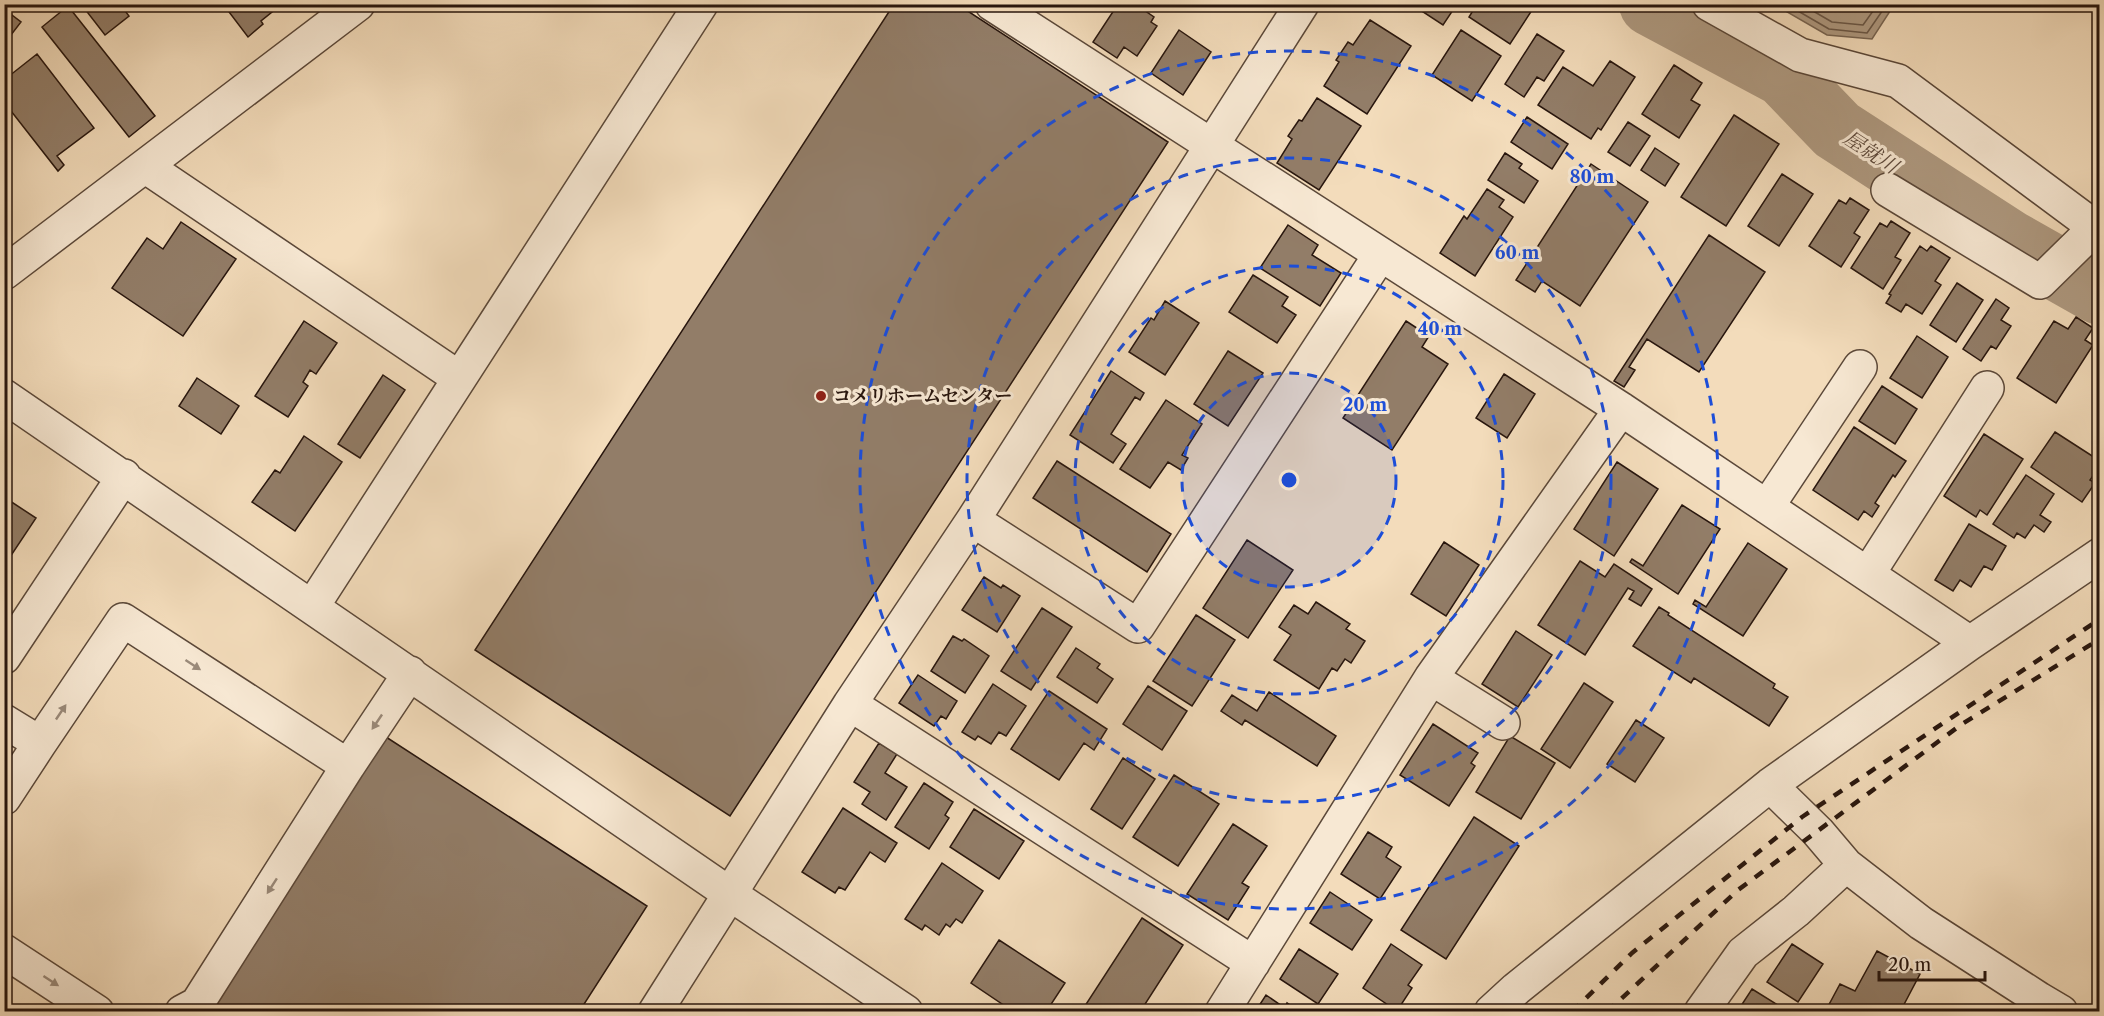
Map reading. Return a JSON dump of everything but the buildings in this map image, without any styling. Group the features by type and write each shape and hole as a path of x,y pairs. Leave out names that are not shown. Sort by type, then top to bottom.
{"street":[{"path":"4,273 358,4"},
{"path":"312,607 701,4"},
{"path":"992,4 1620,409 1970,643"},
{"path":"655,1011 850,704 973,520 1302,4"},
{"path":"1709,4 1800,55 1898,81 2097,230 2040,282 1888,190"},
{"path":"145,166 459,378"},
{"path":"973,520 1138,626 1380,255"},
{"path":"1767,507 1860,367"},
{"path":"1868,574 1987,388"},
{"path":"4,396 124,476 730,894 906,1011"},
{"path":"1222,1011 1431,678 1620,409"},
{"path":"4,657 124,476"},
{"path":"1491,1011 1770,785 1970,643 2100,555"},
{"path":"4,798 123,620 348,766"},
{"path":"182,1011 196,1004 348,766 410,674"},
{"path":"1431,678 1503,723"},
{"path":"850,704 1253,963"},
{"path":"4,721 40,743"},
{"path":"1770,785 1818,832 1846,865 1921,923 2038,999 2061,1011"},
{"path":"1701,1011 1743,953 1796,911 1846,865"},
{"path":"4,951 97,1011"}],"water":[{"path":"1775,5 1894,5 1872,39 1827,35"}],"waterway":[{"name":"屋就川","path":"1651,4 1784,75 1837,130 2010,242 2100,293"}],"railway":[{"path":"1572,1012 1632,953 1802,817 2100,619"},
{"path":"1607,1012 1738,890 1962,724 2100,639"}],"place":[{"name":"コメリホームセンター","path":"821,396"}]}
